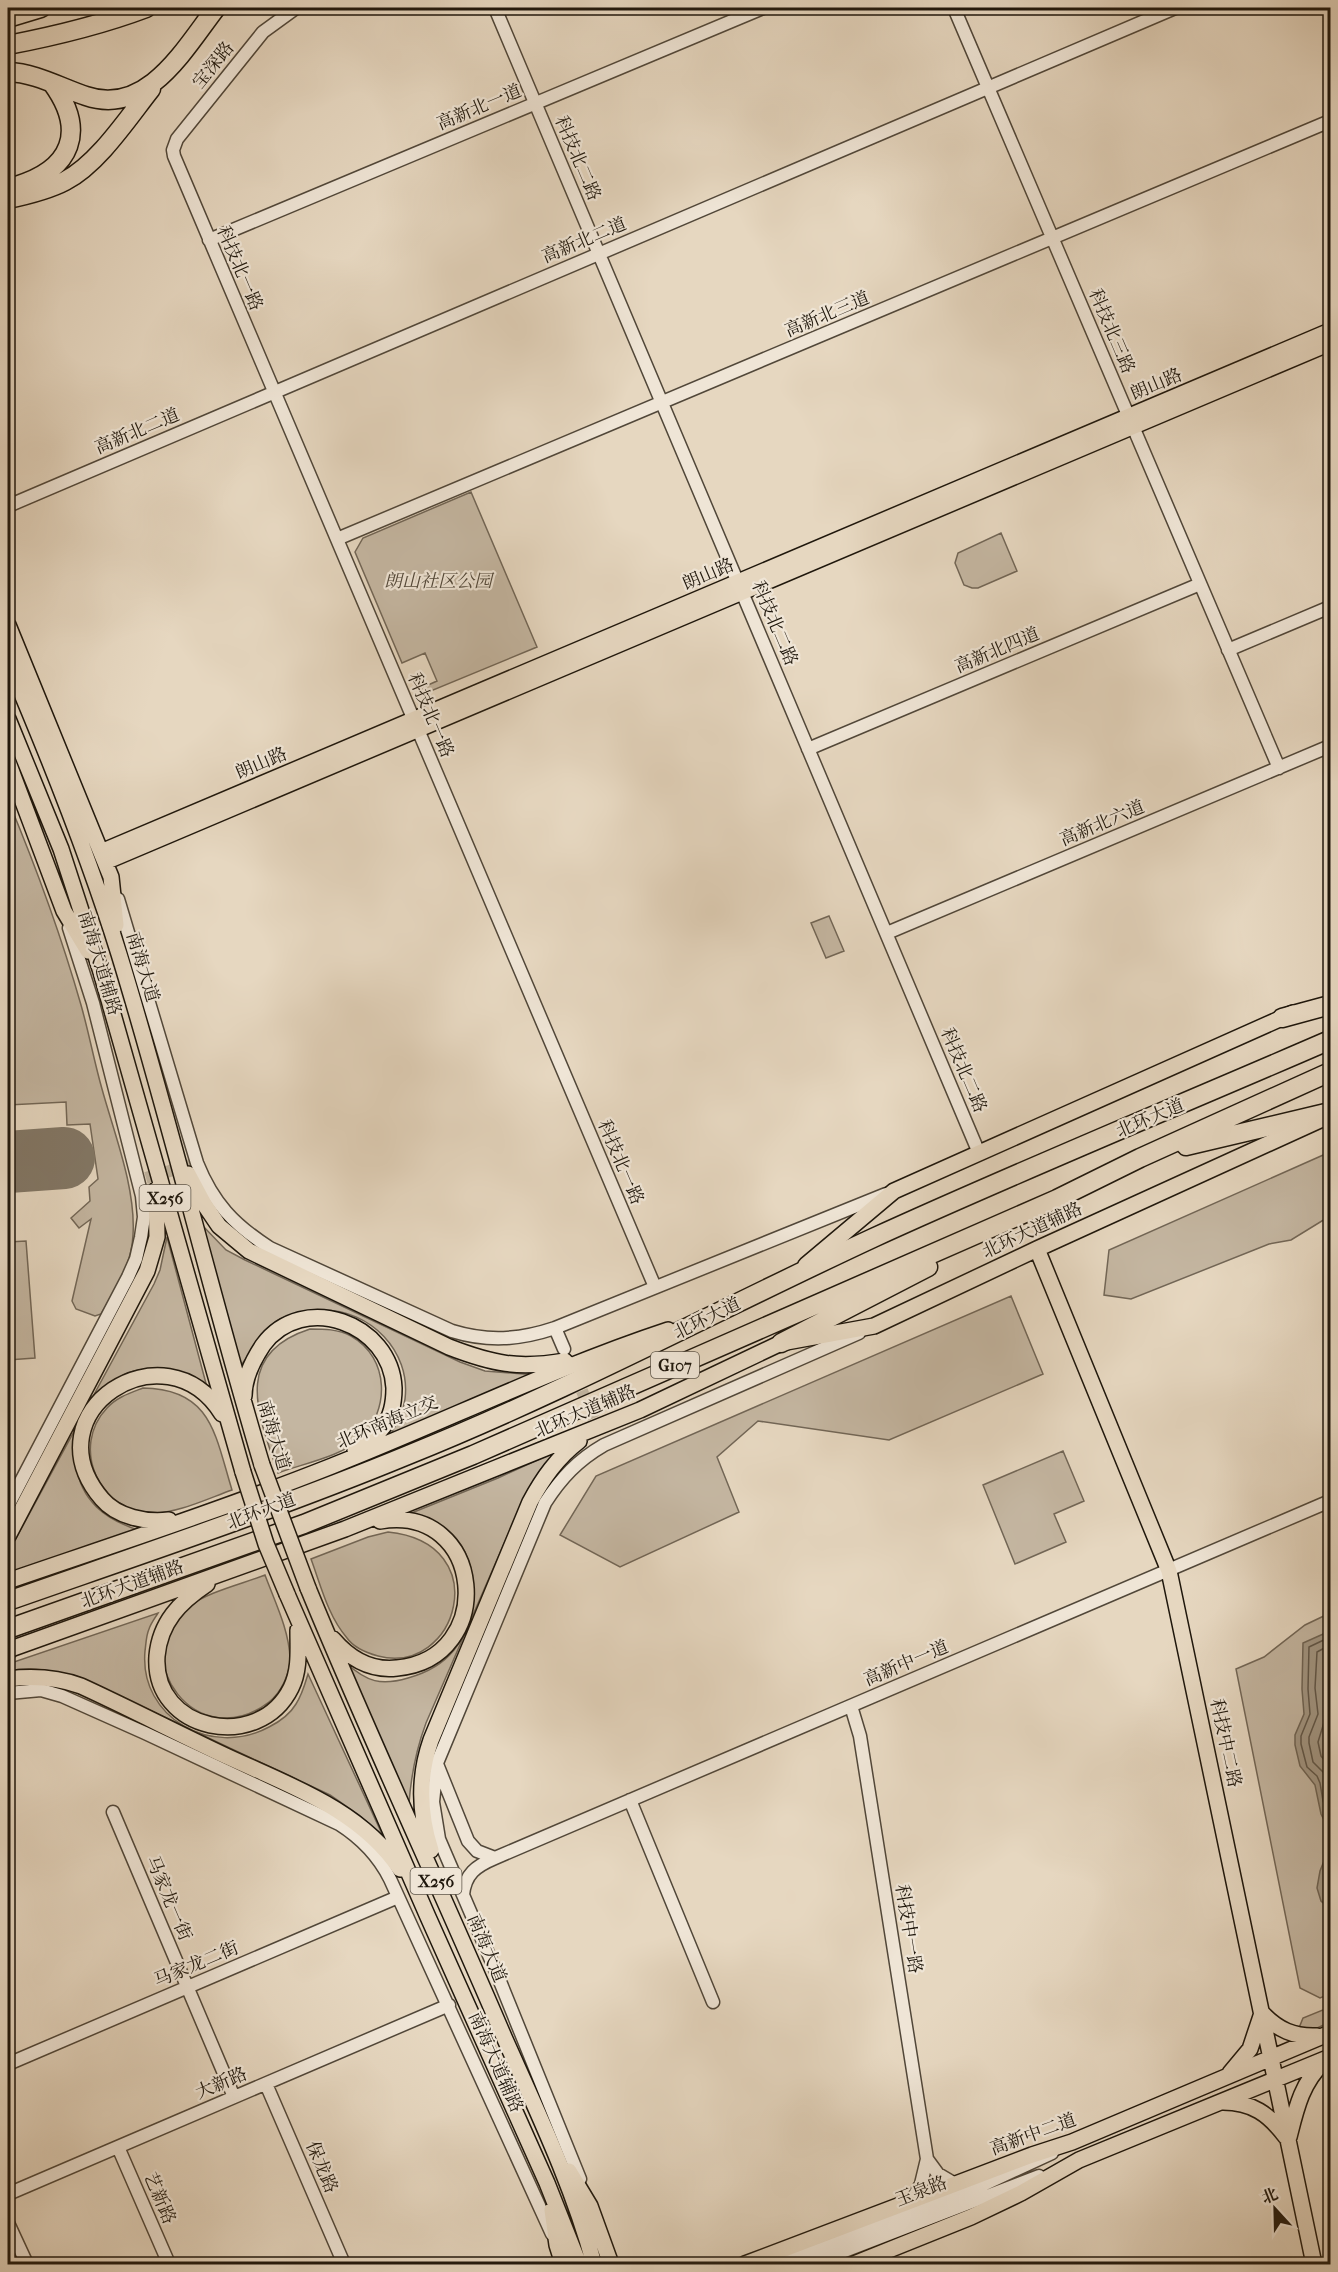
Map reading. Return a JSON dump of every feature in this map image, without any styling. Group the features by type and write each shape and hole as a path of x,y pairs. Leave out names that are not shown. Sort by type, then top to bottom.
{"highway":[{"path":"8,18 41,8"},
{"path":"8,45 115,20 146,8"},
{"path":"8,199 46,189 67,180 86,166 216,8"},
{"path":"8,72 32,75 88,97 119,99 148,88 163,75"},
{"path":"8,188 35,180 48,173 57,164 68,145 70,116 67,106 52,83"},
{"path":"1282,1018 1330,1005"},
{"name":"北环大道","path":"8,1601 198,1535 405,1456 546,1396 872,1239 1330,1040"},
{"name":"北环大道","path":"8,1629 326,1515 473,1455 1057,1198 1330,1072"},
{"path":"1140,1158 1330,1114"},
{"path":"781,1343 1057,1198"}],"main road":[{"name":"朗山路","path":"1131,422 1330,331"},
{"name":"朗山路","path":"103,857 1131,422 1330,343"},
{"path":"8,625 103,857"},
{"name":"南海大道","path":"8,661 82,845 119,954 262,1465 323,1624 548,2138 573,2201 594,2265"},
{"path":"30,714 58,746"},
{"name":"X256","path":"8,719 61,849 101,972 229,1425 267,1544 297,1621 547,2183 579,2265"},
{"name":"南海大道辅路","path":"8,762 64,911"},
{"name":"南海大道辅路","path":"103,857 111,877 119,954"},
{"path":"64,911 101,972"},
{"path":"784,1282 894,1191 1330,998"},
{"path":"165,1113 187,1173 210,1213 233,1239 258,1256 476,1358 494,1363 531,1366 592,1356 713,1314"},
{"name":"北环大道辅路","path":"8,1650 345,1529 640,1410 781,1343 874,1326 1330,1114"},
{"path":"8,1536 150,1262 157,1237 157,1206 146,1131"},
{"name":"科技中二路","path":"1037,1249 1169,1571 1314,2265"},
{"path":"245,1408 244,1391 255,1357 278,1330 293,1322 311,1317 327,1317 360,1329 373,1340 390,1367 394,1397 391,1413 385,1426 375,1436 333,1466"},
{"name":"北环南海立交","path":"193,1517 333,1466 592,1356"},
{"path":"193,1517 161,1521 142,1520 124,1514 105,1503 92,1487 84,1471 79,1450 81,1433 89,1415 101,1399 136,1378 154,1375 189,1382 206,1394 229,1425"},
{"path":"448,1908 427,1838 420,1795 423,1766 431,1740 488,1599 541,1482 565,1452 579,1441 640,1410"},
{"path":"8,1581 193,1517"},
{"path":"323,1624 340,1647 356,1660 380,1668 394,1668 423,1663 440,1653 453,1638 464,1611 465,1571 454,1548 435,1530 397,1519 345,1529"},
{"path":"240,1566 189,1596 168,1619 158,1646 157,1664 159,1679 173,1705 190,1718 211,1725 239,1726 253,1723 265,1716 286,1697 292,1686 299,1658 297,1621"},
{"path":"8,1679 46,1677 81,1686 315,1798 351,1818 387,1852 409,1883 428,1917"},
{"path":"1222,2102 1220,2080 1236,2067 1250,2049 1262,2013 1276,2027 1285,2032 1296,2035 1327,2035"},
{"name":"高新中二道","path":"745,2265 912,2200 1072,2142 1327,2035"},
{"path":"854,2265 971,2217 1022,2193 1079,2160 1330,2057"},
{"path":"1288,2140 1304,2088 1314,2072 1330,2057"},
{"path":"1222,2102 1236,2102 1261,2111 1278,2126 1288,2140"},
{"path":"548,2138 590,2206 611,2265"},
{"path":"547,2183 556,2245 563,2265"}],"street":[{"name":"宝深路","path":"174,156 173,150 177,139 263,32 296,8"},
{"name":"科技北二路","path":"495,8 979,1153"},
{"name":"高新北一道","path":"209,240 763,8"},
{"name":"科技北三路","path":"954,8 1279,768"},
{"name":"高新北二道","path":"8,506 1175,8"},
{"name":"高新北三道","path":"337,539 1330,121"},
{"name":"科技北一路","path":"174,156 655,1287"},
{"name":"高新北四道","path":"808,749 1200,584"},
{"path":"1228,650 1330,607"},
{"name":"高新北六道","path":"887,933 1330,746"},
{"path":"111,877 151,1003 193,1164 227,1215 244,1232 270,1248 461,1334 490,1339 511,1339 555,1328 894,1191"},
{"name":"南海大道辅路","path":"8,1506 136,1259 144,1217 143,1179 93,1003 64,911"},
{"name":"南海大道辅路","path":"590,2206 463,1895 440,1851 433,1809 433,1788 437,1763 545,1503 566,1473 603,1441 874,1326"},
{"path":"555,1328 564,1349"},
{"name":"高新中一道","path":"463,1895 469,1874 479,1865 1330,1501"},
{"name":"南海大道辅路","path":"8,1693 41,1690 62,1696 145,1732 330,1820 361,1840 391,1872 398,1897 556,2245"},
{"name":"科技中一路","path":"851,1706 860,1736 927,2159 924,2176 912,2200"},
{"path":"437,1763 468,1841 477,1851 495,1858"},
{"path":"630,1800 713,2002"},
{"name":"马家龙一街","path":"113,1812 234,2097"},
{"name":"马家龙二街","path":"8,2064 398,1897"},
{"name":"大新路","path":"8,2194 449,2005"},
{"name":"保龙路","path":"266,2084 344,2265"},
{"name":"玉泉路","path":"778,2265 959,2196 1027,2166 1072,2142"},
{"name":"艺新路","path":"118,2146 169,2265"},
{"path":"927,2159 938,2174 955,2184"},
{"name":"玉泉路","path":"811,2265 1079,2160"},
{"path":"8,2223 27,2265"}],"green space":[{"name":"朗山社区公园","path":"471,492 537,647 426,693 419,689 437,681 425,653 402,663 355,552 363,538"},
{"path":"1001,533 1017,571 978,588 964,585 955,563 958,553"},
{"path":"8,800 48,901 73,979 128,1180 133,1217 130,1256 101,1314 95,1316 76,1309 72,1301 91,1219 79,1228 71,1218 90,1201 89,1187 98,1179 90,1124 67,1125 66,1102 8,1105"},
{"path":"829,916 844,951 826,958 811,923"},
{"path":"1330,1152 1330,1216 1291,1240 1269,1244 1131,1299 1104,1295 1109,1250"},
{"path":"202,1225 226,1250 460,1362 485,1371 536,1375 389,1437 397,1424 405,1399 405,1381 401,1365 384,1336 356,1317 323,1310 304,1311 286,1316 275,1322 259,1337 241,1365"},
{"path":"167,1237 208,1391 186,1377 161,1370 135,1371 123,1375 112,1383 76,1439 74,1447 76,1465 83,1489 96,1507 115,1520 138,1530 8,1575 8,1553 154,1284 160,1270"},
{"path":"26,1241 35,1358 8,1360 8,1242"},
{"path":"1011,1296 1043,1374 889,1440 758,1421 717,1457 739,1512 620,1567 560,1535 596,1476"},
{"path":"310,1329 341,1332 364,1346 373,1357 379,1371 381,1400 370,1427 352,1445 332,1455 278,1473 259,1408 257,1388 260,1370 269,1354 285,1340"},
{"path":"143,1388 166,1390 184,1397 197,1406 215,1434 232,1490 182,1508 152,1513 133,1510 117,1502 105,1490 96,1475 91,1458 91,1441 96,1424 115,1401"},
{"path":"557,1451 541,1469 520,1507 426,1723 414,1763 409,1804 346,1663 368,1678 390,1682 427,1671 439,1664 454,1650 463,1636 473,1603 471,1568 456,1538 443,1527 409,1514"},
{"path":"1063,1451 1084,1501 1054,1514 1066,1542 1015,1564 983,1485"},
{"path":"388,1532 422,1541 444,1559 454,1582 454,1606 445,1629 428,1647 406,1657 378,1656 361,1650 350,1642 330,1610 311,1559 368,1537"},
{"path":"265,1575 281,1616 289,1648 290,1664 284,1683 269,1702 242,1716 217,1717 195,1709 178,1694 167,1674 164,1651 170,1628 188,1607 196,1602"},
{"path":"158,1613 147,1637 146,1675 154,1696 167,1713 183,1726 79,1677 35,1669 8,1671 8,1664"},
{"path":"1330,1613 1330,1994 1320,1998 1300,1988 1236,1669 1264,1657 1305,1625"},
{"path":"308,1674 383,1836 359,1815 330,1795 185,1727 203,1734 225,1738 247,1735 269,1727 294,1708"},
{"path":"1330,2007 1330,2022 1313,2030 1299,2028 1303,2018"}],"water":[{"path":"1330,1631 1330,1846 1327,1826 1321,1814 1315,1785 1300,1766 1295,1735 1304,1714 1303,1643"},
{"path":"1330,1846 1330,1909 1321,1901 1317,1888 1320,1871"}],"runway":[{"path":"8,1162 64,1158"}],"tunnel":[{"path":"146,1178 190,1165"},
{"path":"575,1374 601,1437"}]}
